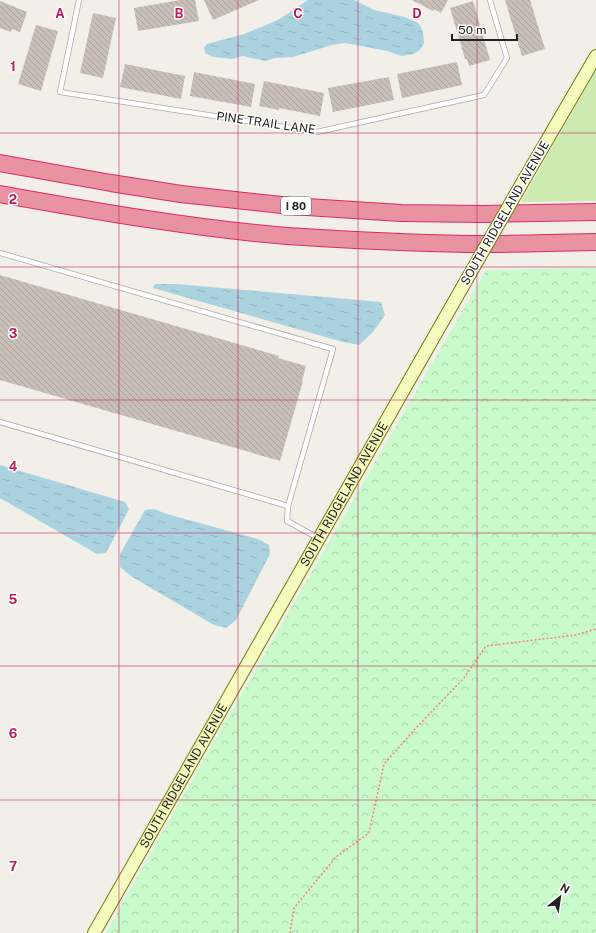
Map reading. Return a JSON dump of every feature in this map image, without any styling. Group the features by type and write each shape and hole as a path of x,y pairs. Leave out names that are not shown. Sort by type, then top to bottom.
{"highway":[{"name":"I 80","path":"0,163 181,194 291,206 401,212 482,214 596,212"},
{"path":"0,194 177,224 288,236 397,242 470,244 596,242"}],"street":[{"name":"SOUTH RIDGELAND AVENUE","path":"94,933 596,56"}],"lane":[{"name":"PINE TRAIL LANE","path":"79,0 60,92 317,132 484,95 507,58 490,0"},
{"path":"0,253 333,349 288,506 287,521 319,539"},
{"path":"0,422 288,506"}],"path":[{"path":"290,933 294,908 336,857 369,833 384,764 464,678 486,646 576,635 596,629"}],"green space":[{"path":"596,70 596,201 521,202"},
{"path":"596,268 596,933 106,933 193,778 486,270"}],"water":[{"path":"308,0 354,0 374,10 405,17 418,23 421,27 424,43 420,50 413,54 402,56 387,51 345,43 332,45 293,57 275,58 265,61 243,56 232,59 213,57 205,53 204,48 207,44 244,34 278,20"},
{"path":"155,284 176,284 381,302 385,315 373,332 359,345 343,342 153,288"},
{"path":"0,465 125,502 129,509 106,553 97,554 0,498"},
{"path":"154,509 167,514 258,539 269,545 270,554 236,620 226,628 214,625 134,578 120,567 120,554 145,510"}],"building":[{"path":"180,0 195,0 199,21 138,31 134,8"},
{"path":"204,0 259,0 213,20"},
{"path":"412,0 448,0 441,13 434,9 433,11"},
{"path":"505,0 530,0 545,49 522,56"},
{"path":"0,1 27,12 20,32 12,29 11,32 0,28"},
{"path":"473,1 490,60 469,66 467,59 465,59 450,8"},
{"path":"93,13 116,18 103,78 80,73"},
{"path":"36,25 58,31 41,91 18,84"},
{"path":"457,62 462,85 402,98 397,74"},
{"path":"125,64 185,76 181,99 120,87"},
{"path":"194,72 255,84 251,107 190,96"},
{"path":"389,77 394,100 333,112 328,88"},
{"path":"264,81 324,93 320,116 279,108 279,110 259,106"},
{"path":"0,275 279,356 278,358 306,366 280,461 0,380"}]}
